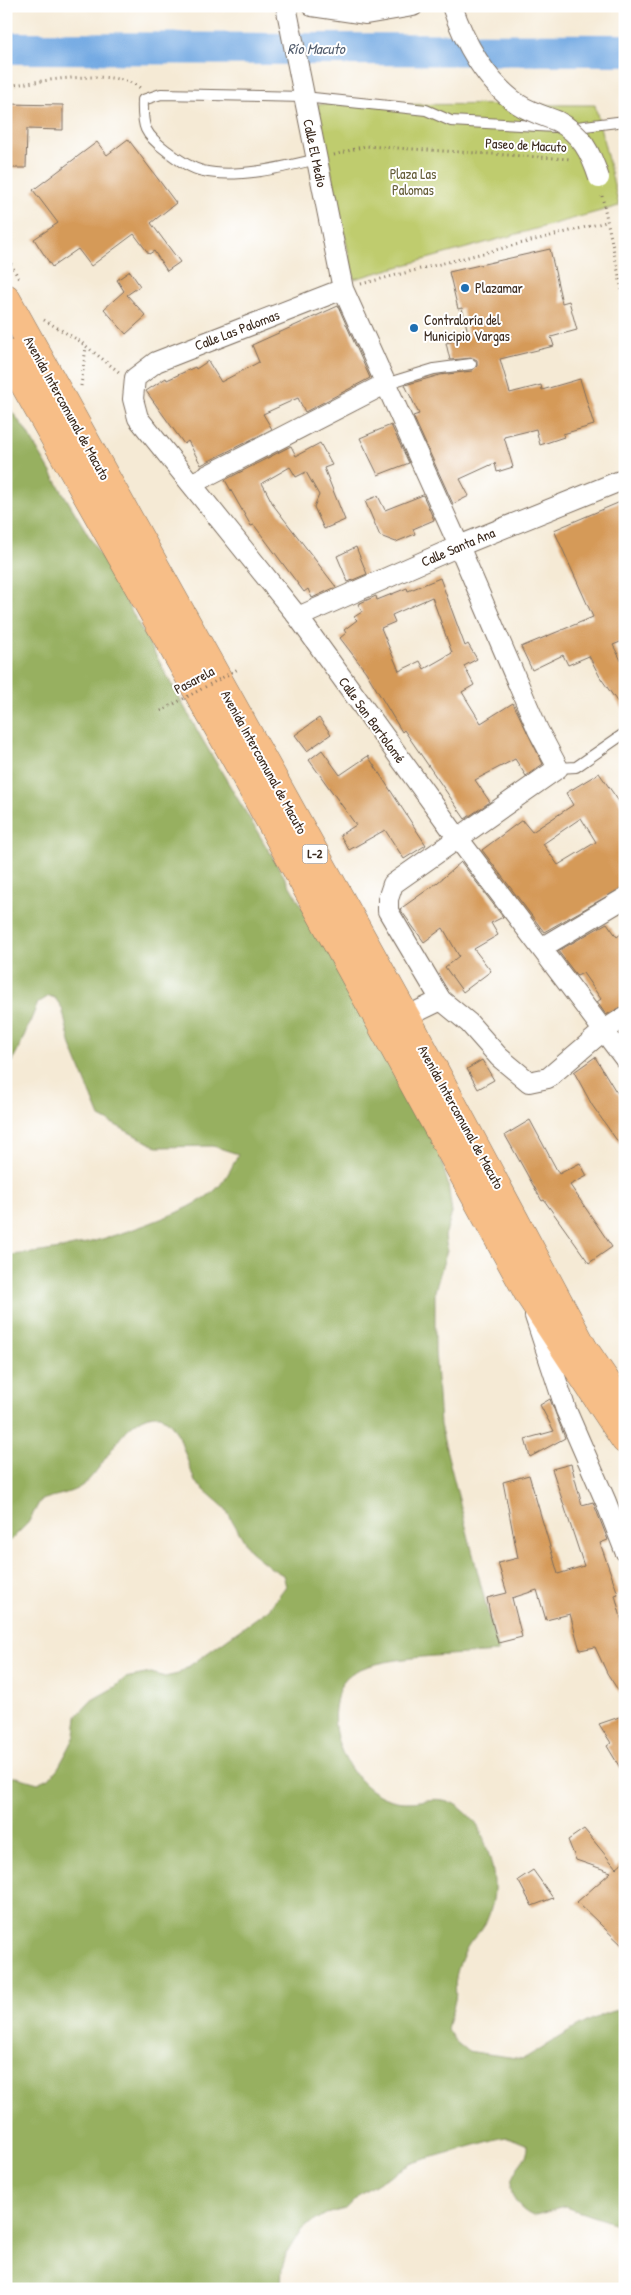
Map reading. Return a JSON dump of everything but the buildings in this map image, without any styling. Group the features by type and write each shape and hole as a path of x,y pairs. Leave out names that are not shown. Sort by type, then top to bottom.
{"main road":[{"name":"Avenida Intercomunal de Macuto","path":"15,292 584,1349 625,1409"},
{"name":"Avenida Intercomunal de Macuto","path":"6,353 242,772 528,1292 625,1440"}],"street":[{"path":"312,6 366,14 413,6"},
{"path":"452,6 462,34 501,90 519,105 558,122 580,138 592,155 599,178"},
{"name":"Calle El Medio","path":"287,12 343,289 460,546 538,730 558,768"},
{"name":"Calle Las Palomas","path":"135,382 156,362 343,289"},
{"name":"Calle San Bartolomé","path":"135,382 133,398 138,418 298,616 457,838 625,1059"},
{"path":"191,484 385,384"},
{"name":"Calle Santa Ana","path":"298,616 460,546 620,481"},
{"path":"558,768 393,884 388,899 388,911 441,1000 469,1023 499,1057 529,1082 548,1078 603,1031 625,1016"},
{"path":"541,948 625,898"},
{"path":"406,1017 441,1000"},
{"path":"528,1292 566,1410 625,1551"}],"lane":[{"path":"317,159 249,173 203,171 181,161 156,144 142,124 143,100 161,94 302,89 426,110 452,121 568,128 625,121"},
{"path":"385,384 434,369 470,364"},
{"path":"558,768 576,767 625,733"}],"path":[{"path":"6,86 89,76 134,83 151,97"},
{"name":"Paseo de Macuto","path":"317,159 365,146 581,159 599,178"},
{"path":"599,178 606,222 625,304"},
{"path":"343,289 606,222"},
{"path":"6,255 15,292"},
{"path":"39,317 78,340 135,382"},
{"name":"Pasarela","path":"161,710 238,669"}],"green space":[{"name":"Plaza Las Palomas","path":"317,104 595,105 619,206 354,279"},
{"path":"6,404 25,429 105,563 202,739 401,1072 438,1148 448,1184 452,1213 445,1236 447,1250 435,1291 435,1350 440,1425 498,1652 418,1657 375,1664 358,1670 347,1677 339,1691 335,1708 337,1737 349,1766 369,1789 382,1797 396,1801 415,1802 439,1799 455,1804 472,1819 482,1835 490,1857 494,1878 493,1900 486,1922 468,1945 457,1971 455,1981 456,1997 447,2029 455,2041 467,2051 523,2059 585,2023 625,2008 625,2227 565,2207 533,2216 527,2213 514,2198 511,2185 515,2172 527,2153 528,2145 508,2137 412,2163 361,2193 345,2209 326,2214 302,2229 286,2255 282,2268 281,2289 6,2289 6,1777 17,1777 38,1783 49,1778 58,1768 75,1736 77,1716 92,1700 115,1687 125,1678 151,1673 165,1677 178,1674 269,1609 286,1586 283,1575 250,1551 225,1508 195,1482 179,1436 170,1423 160,1415 147,1416 136,1422 126,1431 92,1476 79,1488 40,1501 28,1523 6,1545 6,1255 43,1252 96,1241 181,1211 205,1198 221,1184 238,1154 213,1146 157,1147 100,1117 71,1046 62,1008 55,998 49,996 38,1003 19,1048 6,1072"}],"waterway":[{"name":"Río Macuto","path":"6,48 625,50"}],"place":[{"name":"Plazamar","path":"465,288"},
{"name":"Contraloría del Municipio Vargas","path":"414,328"}]}
